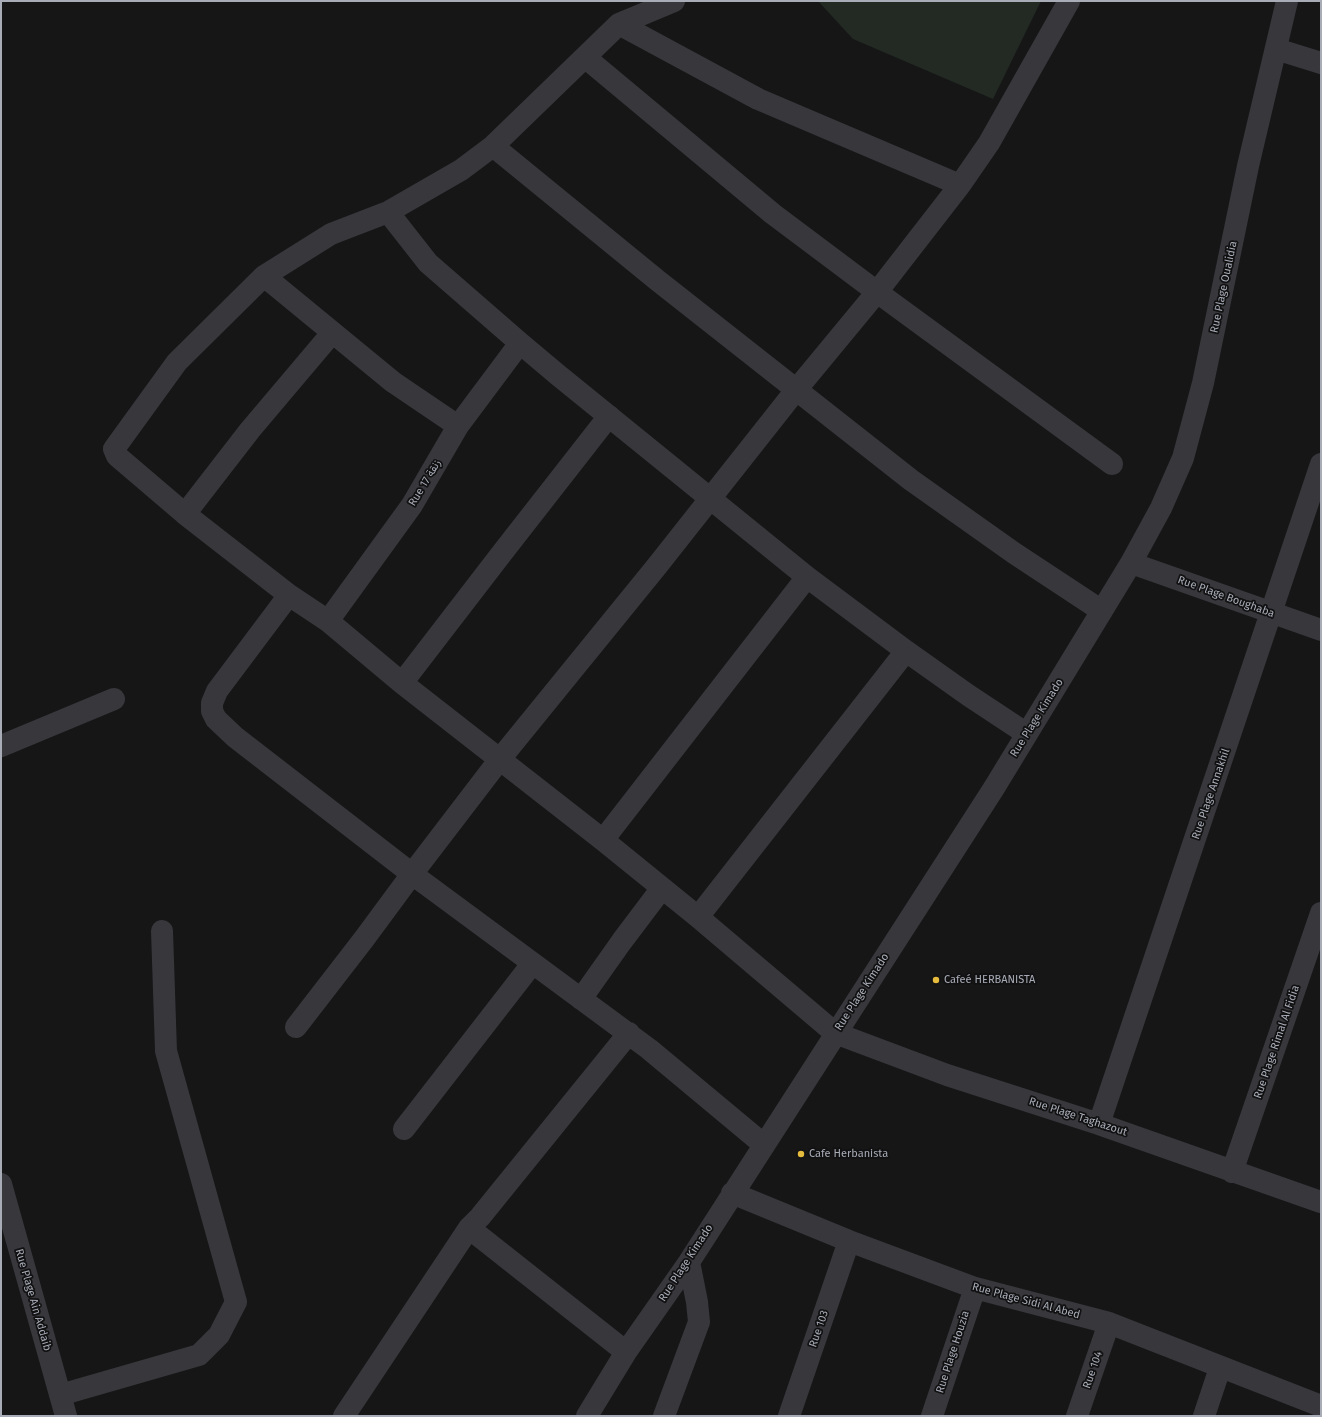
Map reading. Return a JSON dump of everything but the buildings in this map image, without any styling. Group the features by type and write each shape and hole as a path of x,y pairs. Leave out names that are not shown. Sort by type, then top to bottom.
{"street":[{"path":"458,426 392,382 264,276 331,234 388,212 461,170 493,146 586,58 619,24 674,1"},
{"path":"296,1027 500,759 657,566 796,390 877,292 960,185 989,143 1068,1"},
{"name":"Rue Plage Oualidia","path":"1131,563 1173,483 1183,458 1192,427 1204,383 1248,166 1287,1"},
{"path":"619,24 758,99 960,185"},
{"path":"1276,49 1321,62"},
{"path":"586,58 773,214 1112,464"},
{"path":"493,146 657,280 924,489 1102,611"},
{"path":"388,212 428,263 520,343 710,499 808,577 906,651 968,695 1027,734"},
{"name":"Rue Plage Taghazout","path":"264,276 177,362 114,449 117,456 185,514 289,595 328,620 402,683 603,840 698,917 835,1033 948,1075 1099,1124 1321,1202"},
{"path":"185,514 250,430 332,333"},
{"name":"Rue 17 زنقة","path":"328,620 412,505 458,426 520,343"},
{"path":"402,683 610,416"},
{"name":"Rue Plage Annakhil","path":"1099,1124 1321,464"},
{"name":"Rue Plage Kimado","path":"587,1416 626,1352 689,1262 763,1144 800,1090 835,1033 956,848 1131,563"},
{"name":"Rue Plage Boughaba","path":"1131,563 1321,630"},
{"path":"603,840 808,577"},
{"path":"289,595 217,691 212,703 212,711 216,719 235,737 412,874 649,1049 763,1144"},
{"path":"698,917 906,651"},
{"path":"1,746 114,698"},
{"path":"581,999 662,888"},
{"name":"Rue Plage Rimal Al Fidia","path":"1232,1172 1321,913"},
{"path":"60,1395 199,1354 219,1335 236,1302 166,1051 162,931"},
{"path":"404,1129 532,964"},
{"path":"344,1416 470,1228 629,1034"},
{"name":"Rue Plage Ain Addaib","path":"1,1184 66,1416"},
{"name":"Rue Plage Sidi Al Abed","path":"732,1193 849,1241 975,1288 1109,1323 1220,1368 1321,1406"},
{"path":"470,1228 626,1352"},
{"name":"Rue 103","path":"789,1416 849,1241"},
{"path":"664,1416 699,1322 697,1302 689,1262"},
{"name":"Rue Plage Houzia","path":"932,1416 975,1288"},
{"name":"Rue 104","path":"1077,1416 1109,1323"},
{"path":"1204,1416 1220,1368"}],"shaded area":[{"path":"818,1 1041,1 993,99 853,39"}],"place":[{"name":"Cafeé HERBANISTA","path":"936,980"},
{"name":"Cafe Herbanista","path":"801,1154"}]}
